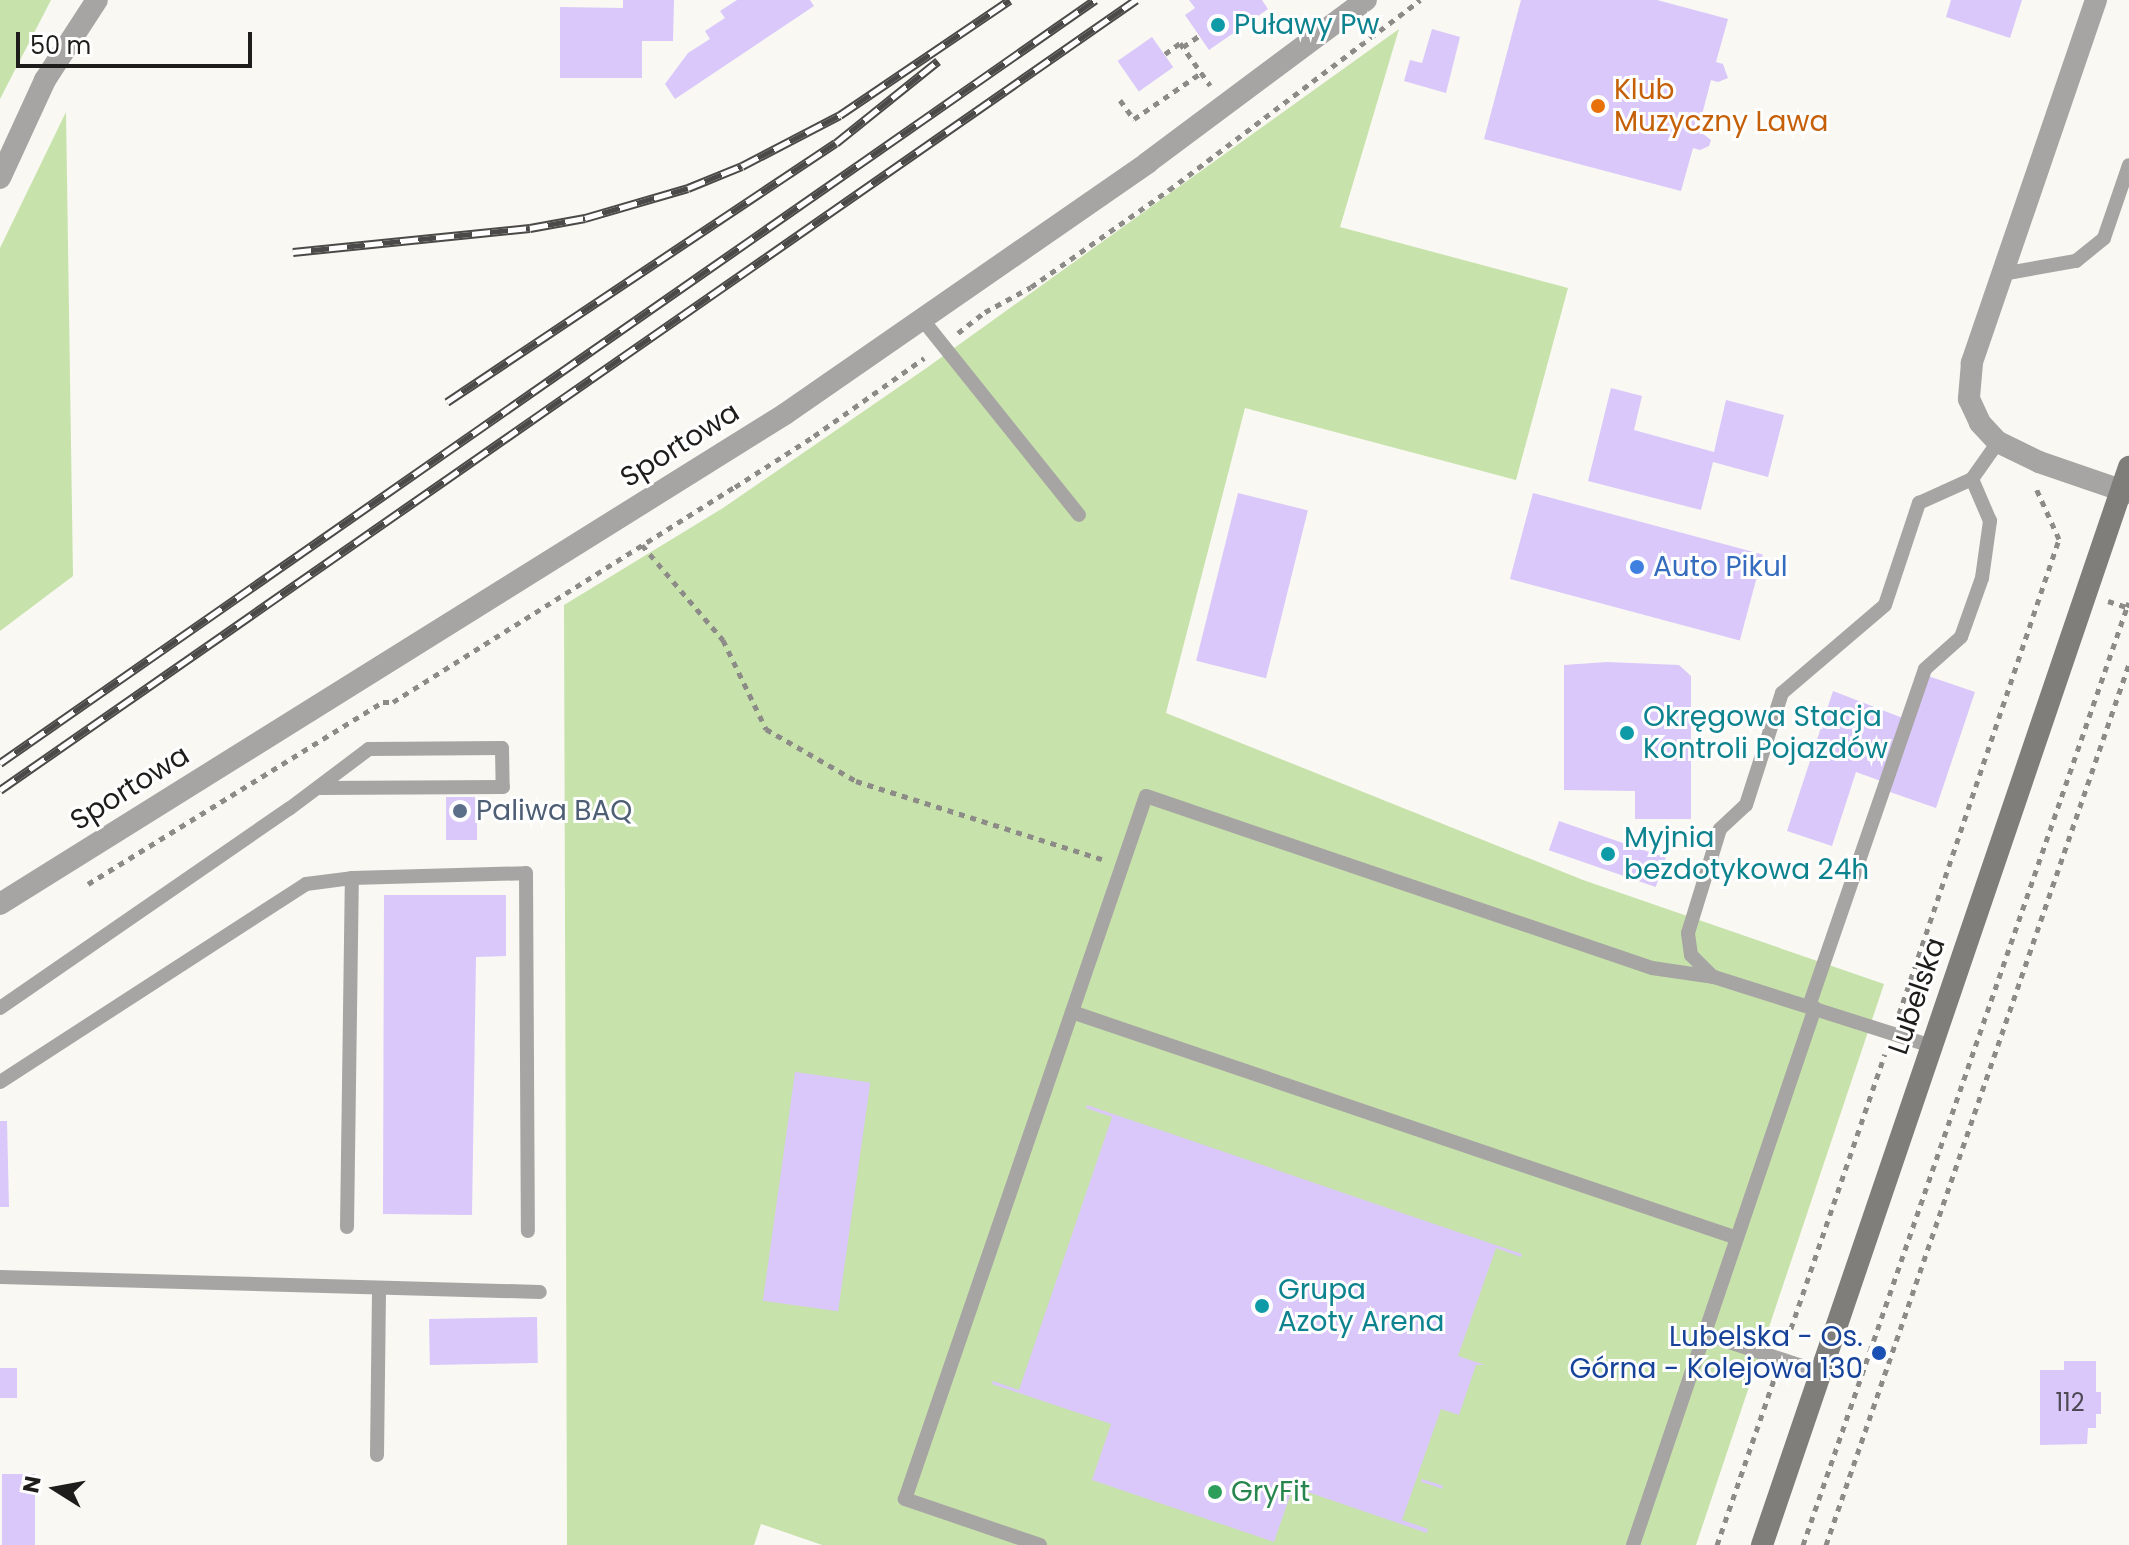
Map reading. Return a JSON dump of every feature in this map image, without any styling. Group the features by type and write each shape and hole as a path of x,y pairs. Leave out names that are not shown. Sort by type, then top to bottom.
{"main road":[{"name":"Lubelska","path":"1762,1545 2125,492 2129,467"}],"street":[{"path":"0,178 45,80 97,0"},
{"name":"Sportowa","path":"0,904 785,414 1223,106 1366,0"},
{"path":"2096,0 1969,377 1969,399 1980,423 1998,442 2039,462 2125,492"}],"lane":[{"path":"2002,274 2076,261 2104,238 2129,165"},
{"path":"922,319 1079,515"},
{"path":"1714,977 1691,955 1688,933 1720,829 1746,805 1782,693 1885,605 1919,503 1972,479 1998,442"},
{"path":"1633,1545 1925,669 1961,637 1982,578 1990,521 1972,479"},
{"path":"0,1008 318,788 369,749 502,748 503,787 318,788"},
{"path":"1040,1545 905,1499 1146,796 1652,968 1714,977 1932,1046"},
{"path":"0,1082 306,884 352,878 526,873 528,1231"},
{"path":"347,1227 352,878"},
{"path":"1072,1012 1737,1238"},
{"path":"0,1277 540,1292"},
{"path":"377,1455 379,1288"},
{"path":"1705,1334 1820,1372"}],"path":[{"path":"1183,47 1199,36"},
{"path":"1165,54 1180,43 1223,106"},
{"path":"1120,100 1134,119 1201,73"},
{"path":"1717,1545 2059,539 2032,480 2039,462"},
{"path":"641,545 723,640 766,729 856,781 1122,866"},
{"path":"1803,1545 2127,607"},
{"path":"1826,1545 2129,664"}],"green space":[{"path":"0,0 51,0 0,99"},
{"path":"1399,29 1340,227 1568,288 1516,480 1245,408 1166,713 1583,880 1884,984 1696,1545 822,1545 761,1524 754,1545 567,1545 564,605 723,508 925,369"},
{"path":"66,112 73,576 0,631 0,248"}],"building":[{"path":"623,0 674,0 673,41 642,41 642,78 560,78 560,7 623,8"},
{"path":"737,0 810,0 814,6 675,99 665,84 688,53 710,39 705,31 725,18 720,11"},
{"name":"Puławy Pw","path":"1189,0 1262,0 1268,9 1209,50 1185,15 1195,8"},
{"name":"Klub Muzyczny Lawa","path":"1521,0 1657,0 1728,19 1716,62 1723,64 1728,78 1718,82 1711,80 1698,130 1711,140 1709,146 1700,150 1693,148 1681,191 1484,139"},
{"path":"1951,0 2022,0 2010,38 1946,17"},
{"path":"1432,29 1460,37 1446,93 1404,81 1410,60 1422,63"},
{"path":"1152,37 1173,67 1139,91 1118,61"},
{"path":"1611,388 1642,396 1634,430 1714,452 1726,400 1784,415 1768,477 1713,462 1701,510 1588,481"},
{"path":"1238,493 1308,510 1266,678 1196,661"},
{"name":"Auto Pikul","path":"1533,493 1763,555 1740,641 1510,579"},
{"name":"Okręgowa Stacja Kontroli Pojazdów","path":"1607,662 1679,665 1691,676 1691,819 1635,819 1635,791 1564,790 1564,665"},
{"path":"1928,676 1975,692 1936,808 1890,792 1892,785 1856,772 1832,846 1787,831 1833,691 1913,722"},
{"path":"446,797 477,797 477,840 446,840"},
{"name":"Myjnia bezdotykowa 24h","path":"1559,821 1666,858 1656,887 1549,850"},
{"path":"384,895 506,895 506,956 476,957 472,1215 383,1214"},
{"path":"795,1072 870,1083 838,1311 763,1301"},
{"name":"Grupa Azoty Arena","path":"1087,1105 1522,1254 1521,1257 1496,1248 1458,1356 1485,1365 1476,1365 1459,1415 1441,1409 1402,1520 1428,1529 1427,1533 1293,1487 1274,1542 1092,1480 1111,1424 992,1384 993,1381 1019,1390 1112,1117 1086,1108"},
{"path":"0,1121 7,1121 9,1207 0,1207"},
{"path":"537,1317 538,1363 430,1365 429,1319"},
{"path":"2064,1361 2096,1361 2096,1392 2101,1392 2101,1414 2096,1414 2096,1428 2088,1428 2087,1444 2040,1445 2040,1370 2064,1370"},
{"path":"0,1368 17,1368 17,1398 0,1398"},
{"path":"2,1474 35,1474 35,1545 2,1545"},
{"path":"1422,1479 1443,1486 1442,1489 1421,1482"}],"railway":[{"path":"293,252 530,228 585,218 688,188 742,166 840,115 1010,0"},
{"path":"0,763 1095,0"},
{"path":"0,790 1136,0"},
{"path":"447,402 836,143 938,61"}],"place":[{"name":"Puławy Pw","path":"1218,25"},
{"name":"Klub Muzyczny Lawa","path":"1598,106"},
{"name":"Auto Pikul","path":"1637,567"},
{"name":"Okręgowa Stacja Kontroli Pojazdów","path":"1627,733"},
{"name":"Paliwa BAQ","path":"460,811"},
{"name":"Myjnia bezdotykowa 24h","path":"1608,854"},
{"name":"Grupa Azoty Arena","path":"1262,1306"},
{"name":"Lubelska - Os. Górna - Kolejowa 130","path":"1879,1353"},
{"name":"GryFit","path":"1215,1492"}]}
